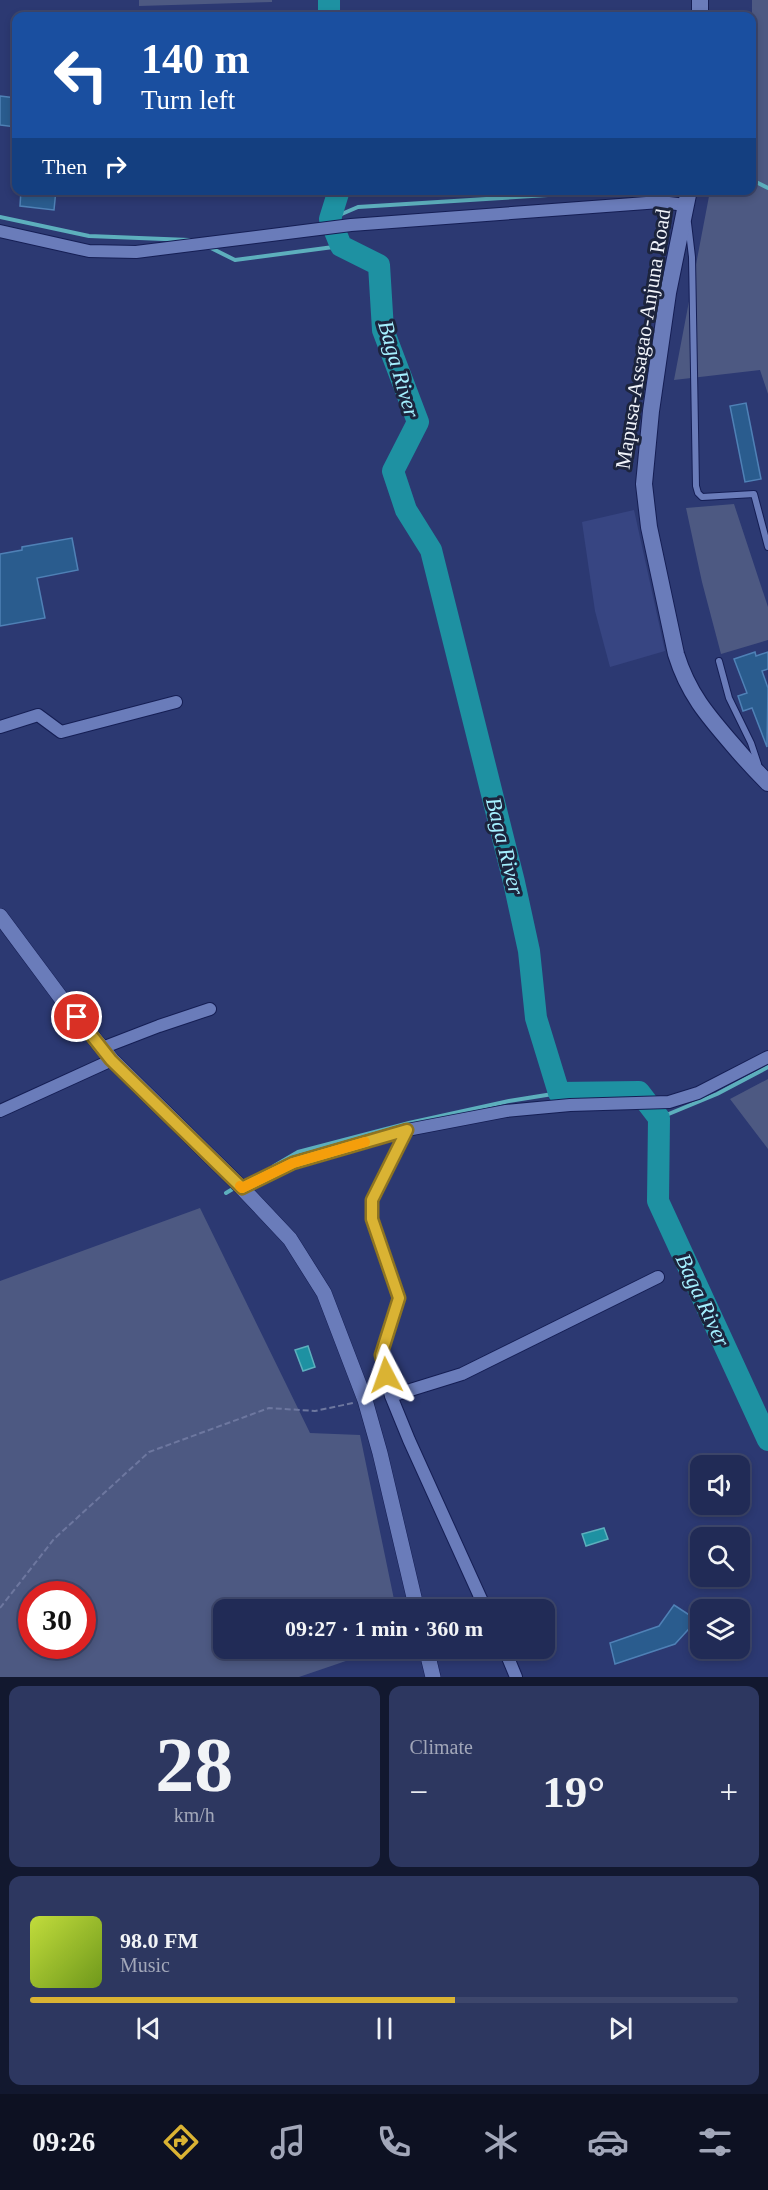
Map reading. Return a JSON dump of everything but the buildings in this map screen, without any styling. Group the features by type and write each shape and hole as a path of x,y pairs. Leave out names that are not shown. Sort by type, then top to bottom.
{"main road":[{"name":"Mapusa-Assagao-Anjuna Road","path":"688,198 668,293 651,411 645,458 645,505 673,643 682,675 706,715 766,781"}],"street":[{"path":"0,231 89,251 136,252 351,225 688,198"},
{"path":"0,728 38,715 61,732 176,702"},
{"path":"0,916 64,1002 107,1054 290,1239 324,1293 365,1400 414,1599"},
{"path":"0,1111 159,1026 210,1009"},
{"path":"242,1188 293,1163 407,1130 506,1111 570,1105 669,1101 698,1093 768,1057"},
{"path":"407,1130 372,1200 372,1219 399,1298 381,1355 391,1396 409,1440 481,1599"},
{"path":"391,1396 462,1374 658,1277"},
{"path":"429,1659 433,1677"},
{"path":"509,1659 516,1677"}],"lane":[{"path":"688,198 692,257 696,486 702,497 754,494 768,547"},
{"path":"719,661 729,698 766,781"}],"path":[{"path":"0,1608 54,1539 149,1452 269,1408 315,1411 365,1400"}],"shaded area":[{"path":"139,0 272,0 272,2 139,6"},
{"path":"752,0 768,0 768,394 760,370 674,380 709,195 756,195 756,12 752,12"},
{"path":"734,504 768,607 768,640 721,654 686,508"},
{"path":"634,510 665,651 610,667 595,611 582,522"},
{"path":"768,1079 768,1149 730,1099"},
{"path":"200,1208 310,1433 360,1435 394,1599 213,1599 213,1659 352,1659 299,1677 0,1677 0,1281"},
{"path":"308,1346 315,1367 303,1371 295,1350"},
{"path":"604,1528 608,1539 586,1546 582,1534"}],"waterway":[{"name":"Baga River","path":"329,0 329,12"},
{"path":"756,182 768,188"},
{"name":"Baga River","path":"337,195 330,219 341,246 379,265 383,330 418,422 393,471 406,510 431,550 514,882 529,951 536,1018 559,1093 639,1092 659,1118 658,1201 768,1440"},
{"path":"330,219 358,207 548,195"},
{"path":"0,217 89,236 189,240"},
{"path":"207,246 235,260 341,246"},
{"path":"659,1118 717,1094 768,1067"},
{"path":"274,1166 298,1152 409,1123 509,1101 559,1093"},
{"path":"226,1193 236,1187"}],"slow traffic":[{"path":"240,1186 242,1188 293,1163 365,1142"}],"route":[{"path":"77,1017 111,1060 242,1188 293,1163 407,1130 372,1200 372,1219 399,1298 381,1355 386,1375"}]}
